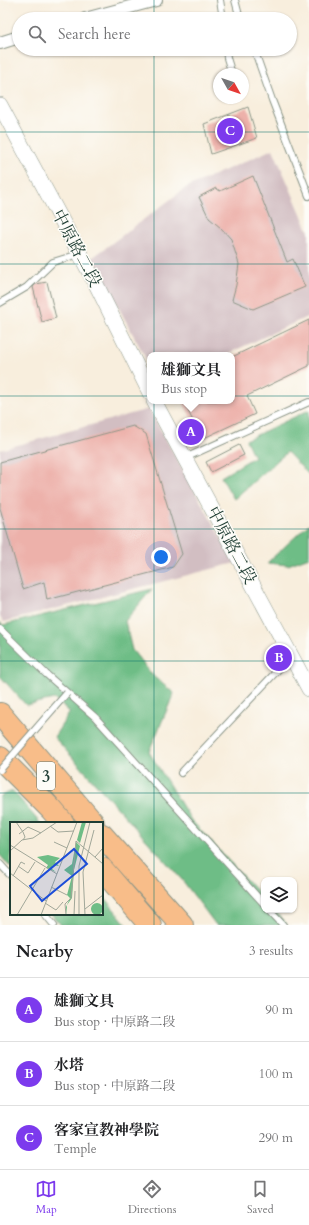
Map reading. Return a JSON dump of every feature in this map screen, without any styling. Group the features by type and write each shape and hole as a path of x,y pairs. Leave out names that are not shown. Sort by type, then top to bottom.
{"highway":[{"path":"0,714 91,822"},
{"name":"3","path":"0,731 91,822"},
{"name":"3","path":"0,758 62,822"},
{"path":"106,838 182,925"},
{"path":"103,870 150,925"}],"street":[{"path":"111,12 156,0"},
{"path":"0,43 12,39"},
{"name":"中原路二段","path":"0,105 96,284 147,387"},
{"name":"中原路二段","path":"156,404 309,690"}],"lane":[{"path":"220,0 222,12"},
{"path":"235,0 238,12"},
{"path":"227,56 230,68"},
{"path":"256,56 309,196"},
{"path":"0,302 27,287 53,262 80,254"},
{"path":"185,458 309,402"},
{"path":"0,628 46,674 95,717 261,901"},
{"path":"181,773 291,656"},
{"path":"0,770 67,693"},
{"path":"0,864 10,875"},
{"path":"272,913 283,925"},
{"path":"46,915 54,925"}],"shaded area":[{"path":"273,149 309,232 309,316 231,352 147,352 147,360 92,258 187,187"},
{"path":"149,409 235,563 4,622 0,617 0,450"}],"green space":[{"path":"309,410 309,475 287,452 234,499 221,477 254,457 246,440"},
{"path":"309,524 309,557 288,565 267,563"},
{"path":"152,589 125,621 132,650 154,677 174,693 149,752 191,820 261,896 261,913 277,913 287,925 216,925 183,881 54,737 70,712 54,699 26,705 0,676 0,622 3,625"},
{"path":"13,791 39,822 10,822 10,867 0,855 0,796"},
{"path":"103,896 127,925 61,925 52,915 103,915"}],"building":[{"path":"248,107 257,138 211,154 204,124"},
{"path":"253,176 287,262 293,259 305,287 253,309 232,300 239,264 231,239 209,218 199,197 216,188 220,191"},
{"path":"47,282 56,318 42,322 33,287 36,284"},
{"path":"309,320 309,366 247,396 255,414 202,439 184,404 235,404 235,356"},
{"path":"133,426 146,434 182,554 173,567 47,600 44,582 23,589 0,508 0,462"},
{"path":"239,445 244,455 211,472 206,462"}],"place":[{"name":"客家宣教神學院","path":"230,131"},
{"name":"雄獅文具","path":"191,432"},
{"name":"水塔","path":"279,658"}]}
